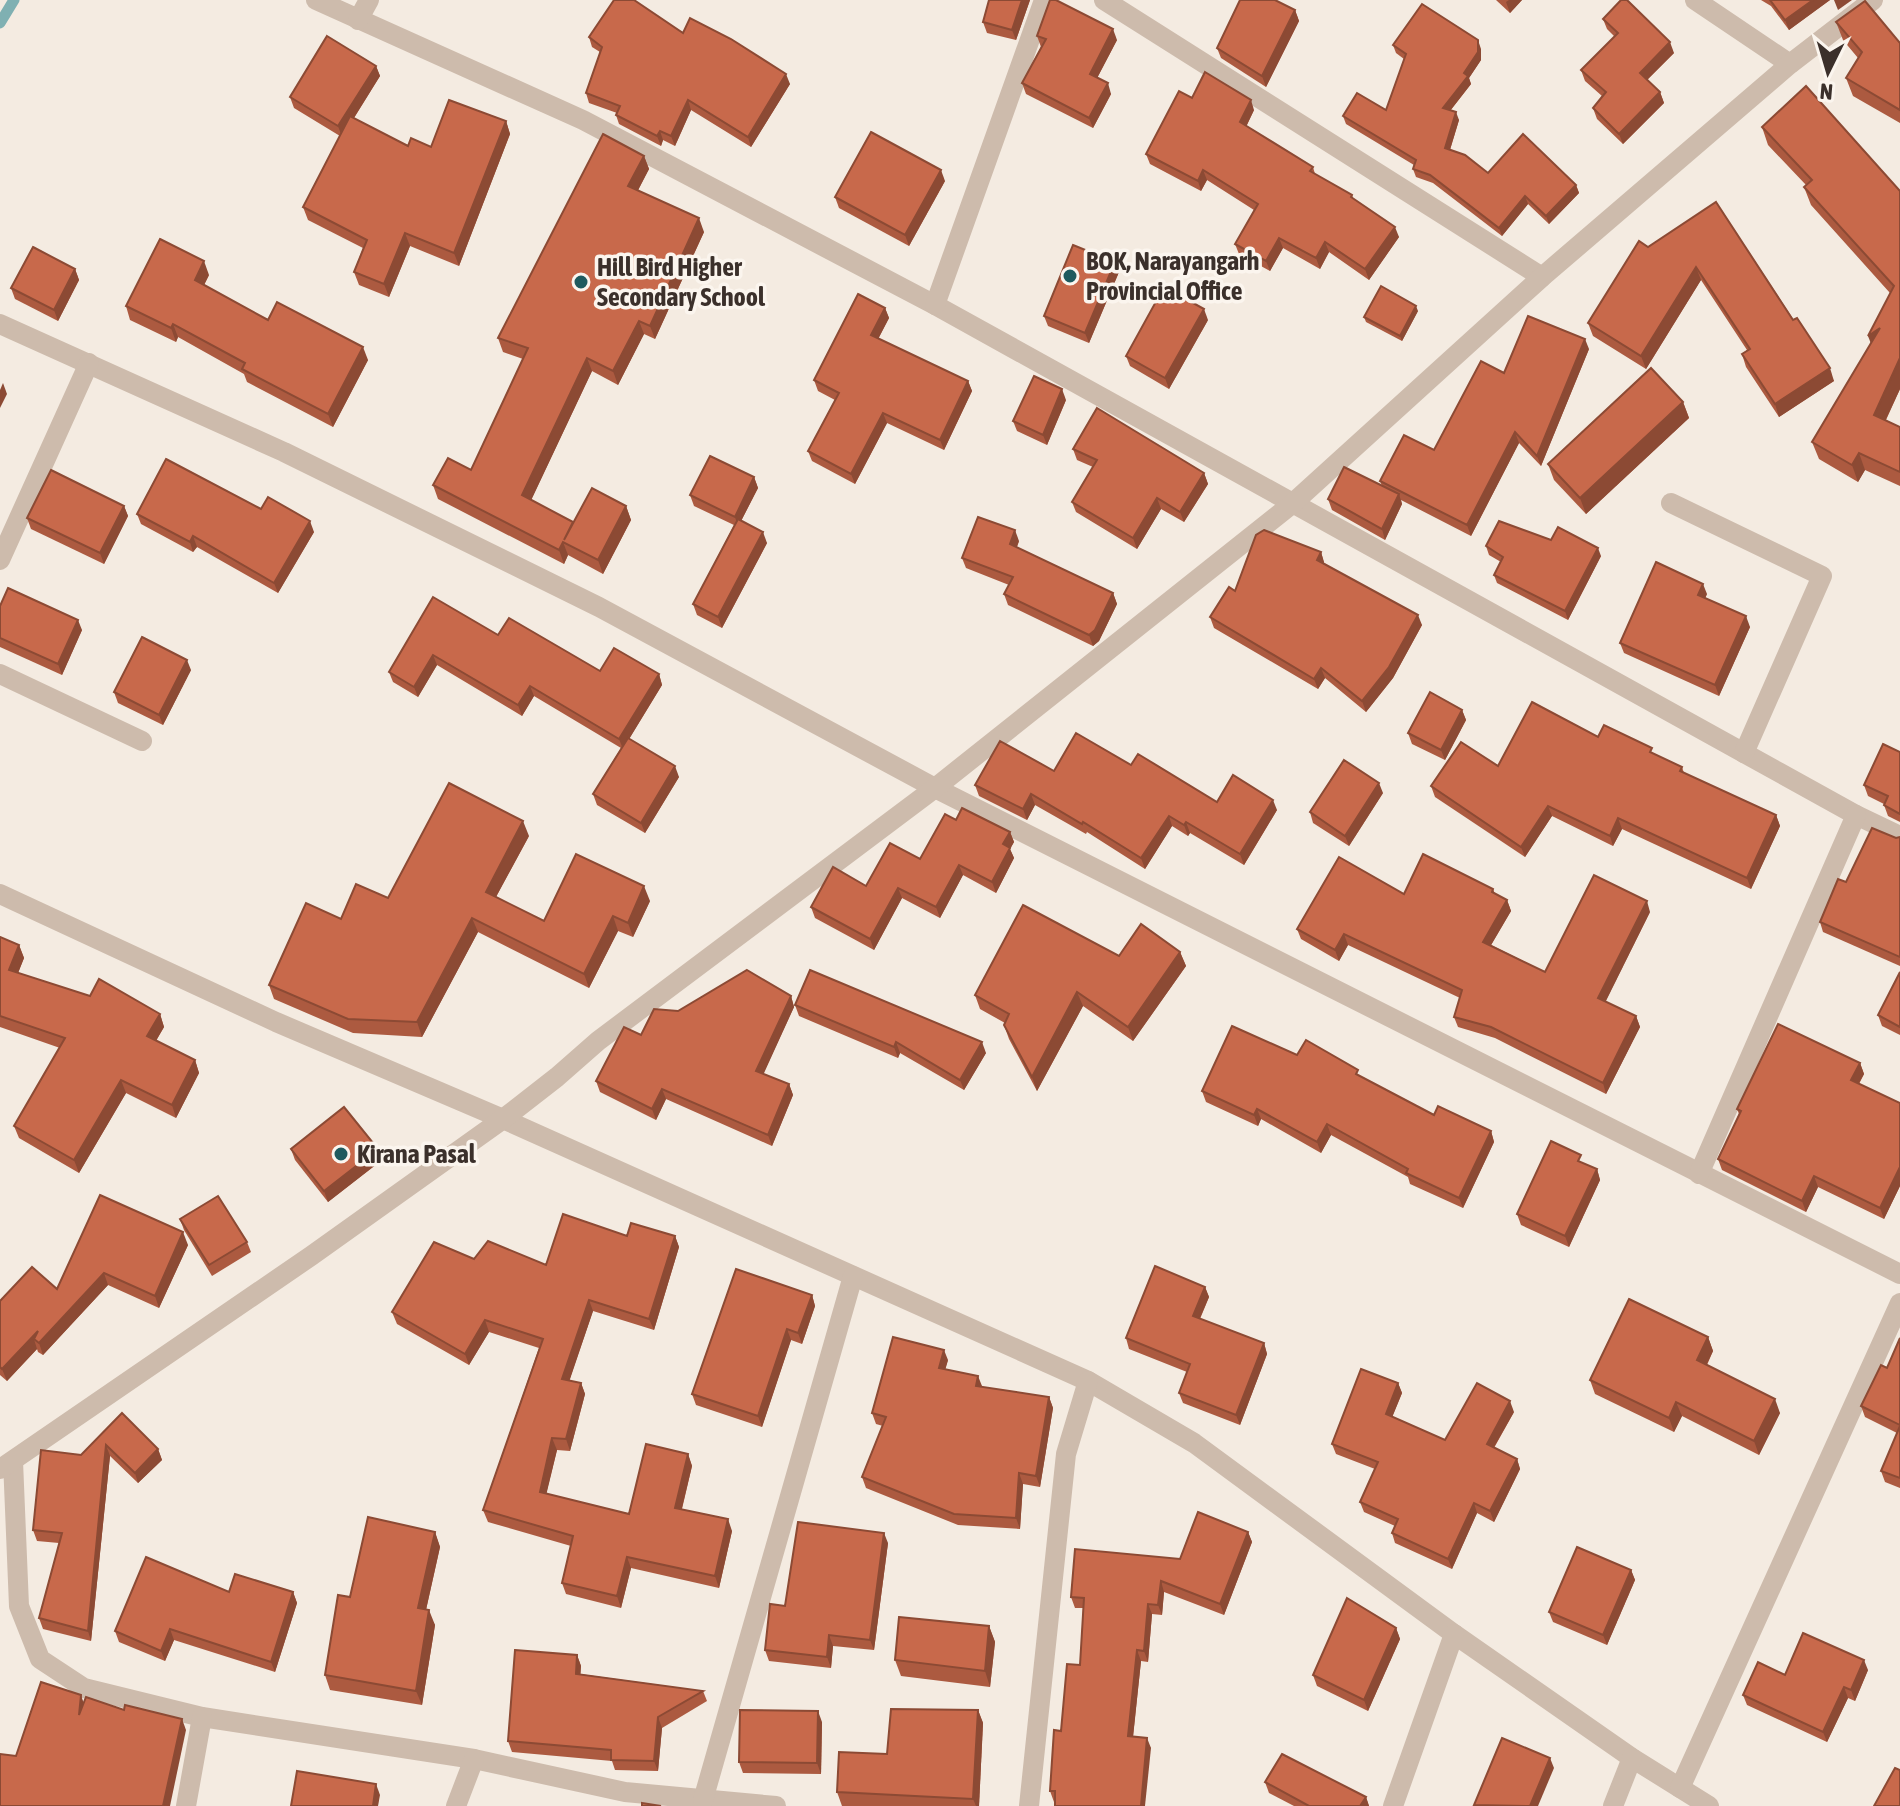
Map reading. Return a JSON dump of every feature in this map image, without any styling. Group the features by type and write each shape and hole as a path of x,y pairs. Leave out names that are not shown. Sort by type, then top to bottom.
{"street":[{"path":"316,0 583,120 935,305 1856,815 1900,836"},
{"path":"358,20 369,0"},
{"path":"935,305 1044,0"},
{"path":"1104,0 1542,277"},
{"path":"1695,0 1790,64"},
{"path":"776,1806 703,1800 624,1799 474,1759 202,1717 84,1688 40,1659 19,1606 6,1465 311,1256 503,1119 610,1032 935,788 1292,504 1542,277 1790,64 1873,0"},
{"path":"0,324 284,452 599,607 935,788 1900,1274"},
{"path":"0,560 89,363"},
{"path":"1671,503 1822,576 1744,753"},
{"path":"0,674 142,741"},
{"path":"1699,1174 1856,815"},
{"path":"0,894 276,1022 503,1119 1088,1381 1194,1443 1454,1634 1632,1758 1709,1806"},
{"path":"703,1800 853,1276"},
{"path":"1680,1788 1900,1303"},
{"path":"1029,1806 1066,1454 1088,1381"},
{"path":"1393,1806 1454,1634"},
{"path":"186,1806 202,1717"},
{"path":"1613,1806 1632,1758"},
{"path":"456,1806 474,1759"}],"building":[{"path":"614,0 634,0 683,33 690,18 731,39 786,74 748,137 688,100 671,136 660,131 657,136 616,115 620,106 586,93 602,47 589,37"},
{"path":"989,0 1022,0 1012,30 983,22"},
{"path":"1050,0 1056,0 1113,29 1090,74 1108,83 1089,118 1022,83 1046,39 1037,36"},
{"path":"1240,0 1275,0 1295,10 1262,76 1217,48"},
{"path":"1621,0 1627,0 1670,42 1640,73 1660,92 1619,134 1593,108 1606,92 1581,70 1618,33 1603,19"},
{"path":"1770,0 1813,0 1785,20"},
{"path":"1865,1 1900,43 1900,110 1846,78 1862,52 1836,22"},
{"path":"1422,4 1478,40 1478,52 1464,73 1468,76 1443,108 1456,112 1445,148 1465,155 1488,173 1523,134 1576,185 1546,216 1525,196 1499,228 1430,175 1413,169 1416,160 1343,116 1357,93 1386,110 1406,54 1393,45"},
{"path":"327,36 376,66 338,126 290,97"},
{"path":"1205,72 1251,100 1240,122 1313,167 1310,171 1352,195 1395,227 1365,269 1325,242 1316,258 1279,238 1266,261 1235,244 1258,204 1203,170 1198,181 1146,154 1179,91 1192,98"},
{"path":"1806,86 1900,191 1900,358 1874,415 1900,427 1900,472 1859,453 1852,465 1812,442 1880,328 1868,336 1894,286 1804,187 1812,180 1762,127"},
{"path":"449,100 506,121 454,253 405,233 384,284 354,272 367,240 303,207 350,116 408,146 411,138 431,147"},
{"path":"871,132 941,170 905,235 835,197"},
{"path":"603,134 644,156 628,186 699,218 650,326 639,321 613,371 587,358 522,495 573,522 564,540 592,488 626,506 598,560 563,542 559,550 433,485 448,458 471,470 528,348 498,338"},
{"path":"1716,202 1793,320 1797,318 1830,368 1775,404 1742,354 1750,349 1696,267 1641,356 1588,323 1639,241 1648,247"},
{"path":"160,239 204,261 195,280 268,320 277,302 363,347 328,414 242,369 245,363 173,324 171,328 126,306"},
{"path":"1073,245 1115,262 1085,333 1044,316"},
{"path":"33,247 75,269 54,310 11,288"},
{"path":"1381,286 1416,306 1400,336 1364,317"},
{"path":"1164,287 1204,309 1165,378 1126,356"},
{"path":"858,294 885,308 871,335 968,381 940,440 883,413 851,474 808,451 839,393 814,380"},
{"path":"1528,316 1585,339 1537,456 1515,432 1467,525 1380,481 1404,435 1434,450 1481,361 1504,373"},
{"path":"1651,368 1683,402 1580,498 1548,464"},
{"path":"1034,376 1062,389 1043,435 1013,421"},
{"path":"1097,408 1204,473 1180,512 1157,498 1133,538 1072,502 1097,460 1073,449"},
{"path":"710,456 754,477 735,517 690,495"},
{"path":"166,459 261,509 268,497 310,521 274,583 193,536 190,542 137,514"},
{"path":"1344,467 1399,494 1382,529 1328,499"},
{"path":"51,470 124,506 100,553 27,518"},
{"path":"978,517 1015,530 1010,544 1113,593 1095,630 1089,635 1004,594 1013,577 962,558"},
{"path":"738,519 763,532 718,617 693,604"},
{"path":"1499,521 1551,540 1558,527 1598,548 1565,611 1494,575 1503,557 1486,546"},
{"path":"1264,530 1321,552 1317,560 1418,615 1389,667 1362,701 1321,668 1314,679 1210,617 1229,587 1235,591 1256,535"},
{"path":"1656,562 1703,584 1698,595 1746,616 1715,685 1620,643"},
{"path":"8,588 78,620 58,664 0,638 0,606"},
{"path":"433,597 498,635 509,618 600,671 614,648 659,674 619,739 530,686 518,705 433,655 414,687 389,672"},
{"path":"142,637 187,660 159,715 114,692"},
{"path":"1430,692 1462,710 1441,750 1408,733"},
{"path":"1532,702 1598,737 1604,725 1652,748 1650,752 1682,767 1680,771 1776,815 1747,878 1618,818 1610,836 1548,806 1521,847 1431,786 1461,742 1498,766"},
{"path":"1076,733 1131,765 1138,754 1217,802 1233,775 1273,800 1240,854 1186,822 1184,825 1169,816 1141,858 1031,794 1023,809 975,785 1000,741 1054,771"},
{"path":"628,738 675,766 641,823 593,794"},
{"path":"1883,744 1900,752 1900,814 1884,805 1888,796 1864,785"},
{"path":"1344,760 1379,783 1345,836 1310,812"},
{"path":"449,783 523,821 486,892 544,921 576,854 644,886 628,923 613,916 584,974 472,918 417,1022 348,1019 269,985 306,903 341,919 356,884 388,898"},
{"path":"962,808 1010,832 1003,844 1010,848 992,882 959,865 936,907 898,888 870,939 811,907 833,867 866,886 890,843 920,859 945,814 956,820"},
{"path":"1872,828 1900,837 1900,957 1820,922 1838,879 1846,882"},
{"path":"1423,854 1493,889 1492,892 1507,900 1483,942 1545,972 1594,875 1647,901 1598,998 1636,1016 1603,1083 1491,1027 1454,1017 1462,990 1344,934 1335,950 1297,929 1339,857 1404,894"},
{"path":"1023,905 1119,956 1141,924 1180,952 1128,1027 1077,992 1032,1077 1004,1025 1009,1014 975,995"},
{"path":"0,937 19,945 9,970 90,996 99,979 160,1014 147,1036 195,1060 172,1105 121,1080 74,1160 14,1126 65,1038 0,1016"},
{"path":"747,970 791,996 756,1071 789,1084 768,1135 662,1089 652,1109 596,1081 624,1027 641,1035 654,1009 678,1011"},
{"path":"810,970 982,1042 960,1080 896,1042 894,1047 795,1005"},
{"path":"1900,972 1900,1027 1878,1015"},
{"path":"1778,1024 1860,1063 1851,1080 1900,1103 1900,1167 1880,1208 1814,1176 1802,1201 1718,1159 1741,1111 1737,1109"},
{"path":"1232,1026 1297,1055 1306,1040 1358,1070 1356,1074 1434,1115 1438,1106 1491,1131 1459,1198 1406,1173 1408,1169 1327,1124 1317,1142 1257,1109 1254,1115 1202,1091"},
{"path":"344,1107 378,1149 324,1191 291,1149"},
{"path":"1551,1141 1581,1155 1578,1161 1597,1169 1565,1236 1517,1214"},
{"path":"100,1195 183,1232 155,1296 104,1273 39,1343 34,1339 38,1331 2,1369 0,1301 32,1267 57,1289"},
{"path":"218,1196 247,1242 209,1265 180,1219"},
{"path":"563,1214 627,1236 631,1223 675,1236 649,1319 589,1300 562,1379 581,1383 566,1439 552,1438 540,1492 629,1514 646,1444 688,1454 675,1508 728,1519 715,1576 627,1557 617,1596 562,1583 573,1536 483,1510 543,1339 485,1320 465,1354 392,1312 434,1242 474,1259 488,1241 546,1265"},
{"path":"1155,1266 1205,1287 1193,1316 1264,1343 1236,1415 1179,1393 1190,1364 1126,1338"},
{"path":"736,1269 812,1295 798,1333 787,1329 758,1416 692,1394"},
{"path":"1629,1299 1708,1337 1697,1360 1775,1399 1754,1441 1676,1402 1669,1418 1590,1380"},
{"path":"893,1337 944,1350 939,1368 978,1376 976,1386 1049,1397 1036,1476 1019,1473 1016,1518 954,1514 862,1477 886,1417 872,1413"},
{"path":"1900,1338 1900,1425 1861,1406 1881,1365 1887,1368"},
{"path":"1361,1369 1398,1383 1386,1414 1445,1440 1477,1383 1510,1401 1487,1444 1517,1459 1490,1511 1474,1503 1448,1559 1392,1533 1398,1519 1360,1502 1378,1462 1332,1444"},
{"path":"122,1413 158,1449 135,1473 106,1445 88,1631 39,1618 62,1533 33,1530 41,1450 81,1455"},
{"path":"1900,1426 1900,1478 1881,1471"},
{"path":"1198,1512 1248,1532 1220,1604 1161,1581 1158,1605 1148,1604 1144,1651 1137,1650 1128,1736 1147,1738 1141,1806 1055,1806 1055,1791 1050,1791 1054,1730 1061,1731 1067,1664 1080,1665 1084,1598 1071,1597 1075,1549 1180,1559"},
{"path":"368,1517 435,1532 418,1608 429,1610 416,1691 325,1675 338,1595 350,1597"},
{"path":"798,1522 884,1533 870,1640 829,1635 827,1657 765,1650 770,1604 785,1606"},
{"path":"1577,1547 1631,1570 1603,1635 1549,1612"},
{"path":"146,1557 229,1592 235,1574 293,1592 271,1662 170,1629 161,1651 115,1631"},
{"path":"1347,1598 1396,1628 1364,1700 1313,1675"},
{"path":"899,1617 989,1626 985,1671 895,1660"},
{"path":"1803,1633 1864,1660 1851,1690 1844,1687 1823,1732 1743,1695 1758,1662 1785,1675"},
{"path":"515,1650 577,1655 576,1674 703,1691 658,1717 654,1761 611,1760 611,1750 508,1741"},
{"path":"41,1682 81,1695 79,1715 86,1697 124,1710 125,1705 182,1719 163,1806 0,1806 0,1754 16,1756"},
{"path":"891,1709 978,1710 973,1799 837,1792 839,1752 887,1754"},
{"path":"740,1710 818,1711 817,1763 739,1762"},
{"path":"1502,1738 1550,1758 1530,1806 1474,1805"},
{"path":"1282,1754 1366,1797 1360,1806 1309,1806 1265,1782"},
{"path":"1895,1768 1900,1770 1900,1806 1874,1806"},
{"path":"297,1771 376,1784 373,1806 291,1806"}],"waterway":[{"path":"0,23 14,0"}],"place":[{"name":"BOK, Narayangarh Provincial Office","path":"1070,276"},
{"name":"Hill Bird Higher Secondary School","path":"581,282"},
{"name":"Kirana Pasal","path":"341,1154"}]}
